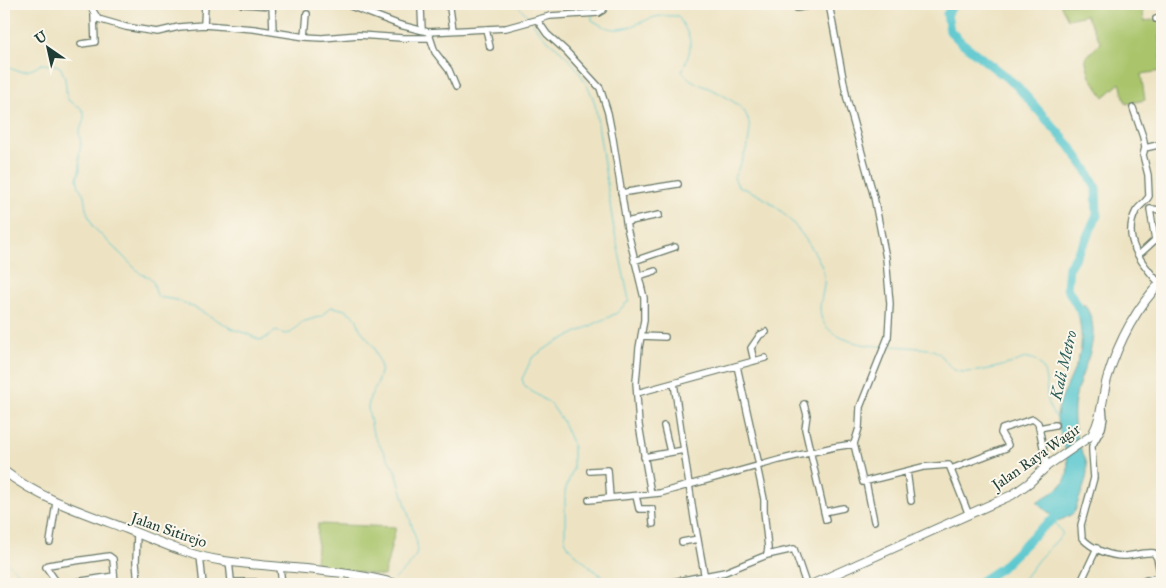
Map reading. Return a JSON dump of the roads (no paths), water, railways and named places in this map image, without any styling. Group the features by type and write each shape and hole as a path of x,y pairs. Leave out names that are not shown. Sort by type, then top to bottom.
{"main road":[{"name":"Jalan Raya Wagir","path":"813,584 999,501 1021,489 1047,466 1086,440 1096,428 1107,380 1124,336 1138,311 1161,282"},
{"name":"Jalan Sitirejo","path":"4,471 17,481 56,503 137,533 176,550 227,561 346,574 397,584"}],"street":[{"path":"81,44 95,42 94,15 89,4"},
{"path":"204,25 205,4"},
{"path":"242,4 272,5 272,32"},
{"path":"345,4 426,33"},
{"path":"443,4 450,8 453,30"},
{"path":"94,15 102,20 157,32 179,27 204,25 305,37 322,38 359,35 402,38 453,30 506,28 550,16 598,12 603,10 607,4"},
{"path":"797,8 818,4"},
{"path":"829,4 847,99 874,197 886,258 890,304 888,337 860,407 860,423 854,444 863,481 866,482 874,521"},
{"path":"421,9 426,33 438,58 451,73 456,87"},
{"path":"305,37 307,14"},
{"path":"534,21 600,88 612,132 626,222 644,298 637,363 637,393 639,425 651,494"},
{"path":"486,29 490,46"},
{"path":"1133,108 1143,136 1145,148 1143,155 1148,176 1149,196 1137,210 1131,229 1131,237 1133,248 1138,257 1161,282"},
{"path":"1145,148 1162,144"},
{"path":"621,193 678,184"},
{"path":"1142,252 1160,238 1149,210 1154,208 1162,210"},
{"path":"626,222 659,215"},
{"path":"634,261 675,247"},
{"path":"639,276 656,271"},
{"path":"754,361 751,348 761,334 766,332"},
{"path":"641,336 665,337"},
{"path":"637,393 765,358"},
{"path":"737,366 764,499 767,555"},
{"path":"674,383 706,584"},
{"path":"1102,403 1104,419 1100,433 1092,446 1094,478 1081,525 1082,538 1087,543 1117,556 1154,553 1157,558 1161,580 1130,584"},
{"path":"804,404 806,415 805,428 826,520"},
{"path":"951,469 1008,446 1001,431 1003,428 1033,419 1039,428 1047,466"},
{"path":"1039,428 1055,425"},
{"path":"664,426 670,452"},
{"path":"589,500 651,494 689,486 834,446 854,444"},
{"path":"644,457 684,450"},
{"path":"866,482 947,465 951,469 969,515"},
{"path":"590,471 608,470 610,498"},
{"path":"907,472 910,502"},
{"path":"636,496 639,509 652,509 652,524"},
{"path":"50,542 56,503"},
{"path":"824,512 843,508"},
{"path":"137,533 136,562 138,584"},
{"path":"682,542 698,539"},
{"path":"1080,584 1097,548"},
{"path":"667,583 725,572 767,555 794,549 806,584"},
{"path":"58,584 46,567 48,565 109,556 113,559 114,584"},
{"path":"200,556 204,584"},
{"path":"227,561 230,583 255,582 258,584"},
{"path":"280,567 282,584"},
{"path":"63,584 114,576"},
{"path":"1059,584 1064,582 1071,584"}],"water":[{"path":"1084,304 1091,317 1093,329 1092,342 1076,394 1074,418 1077,438 1086,462 1087,473 1075,511 1059,522 1037,502 1061,486 1068,471 1067,456 1057,418 1063,396 1080,353 1081,337 1078,311"}],"waterway":[{"path":"516,4 531,19"},
{"path":"591,4 591,11"},
{"name":"Kali Metro","path":"954,4 947,14 950,31 961,42 1016,85 1069,145 1086,169 1096,188 1097,215 1085,241 1069,267 1067,288 1085,319"},
{"path":"592,15 592,20 601,25 617,29 658,16 678,16 687,32 690,44 682,72 695,82 719,93 736,104 744,111 748,119 750,127 748,144 734,178 738,186 762,197 781,211 803,235 815,254 824,275 820,308 821,318 826,326 833,333 852,342 882,346"},
{"path":"533,23 542,35 561,51 577,69 586,83 595,104 613,224 629,300 617,313 551,345 532,358 522,379 525,387 551,404 563,422 573,445 573,469 565,491 565,540 570,549 597,573 615,584"},
{"path":"4,64 18,71 27,71 41,64 56,65 61,68 69,101 80,107 84,113 79,133 81,144 79,155 80,169 77,178 93,227 141,274 151,279 158,297 176,300 195,308 235,330 260,340 276,331 285,334 291,333 302,322 322,316 329,308 333,307 345,310 357,320 360,329 374,347 381,368 368,408 373,434 396,472 417,543 414,559 395,579"},
{"path":"886,346 912,347 935,351 954,370 959,372 981,371 1026,358 1033,359 1038,362 1045,375 1047,398 1052,412 1057,418"},
{"name":"Kali Metro","path":"977,584 1001,568 1037,532 1056,517 1061,510"},
{"path":"1020,584 1038,560 1063,534 1056,524 1056,518"},
{"path":"4,559 29,584"}]}
